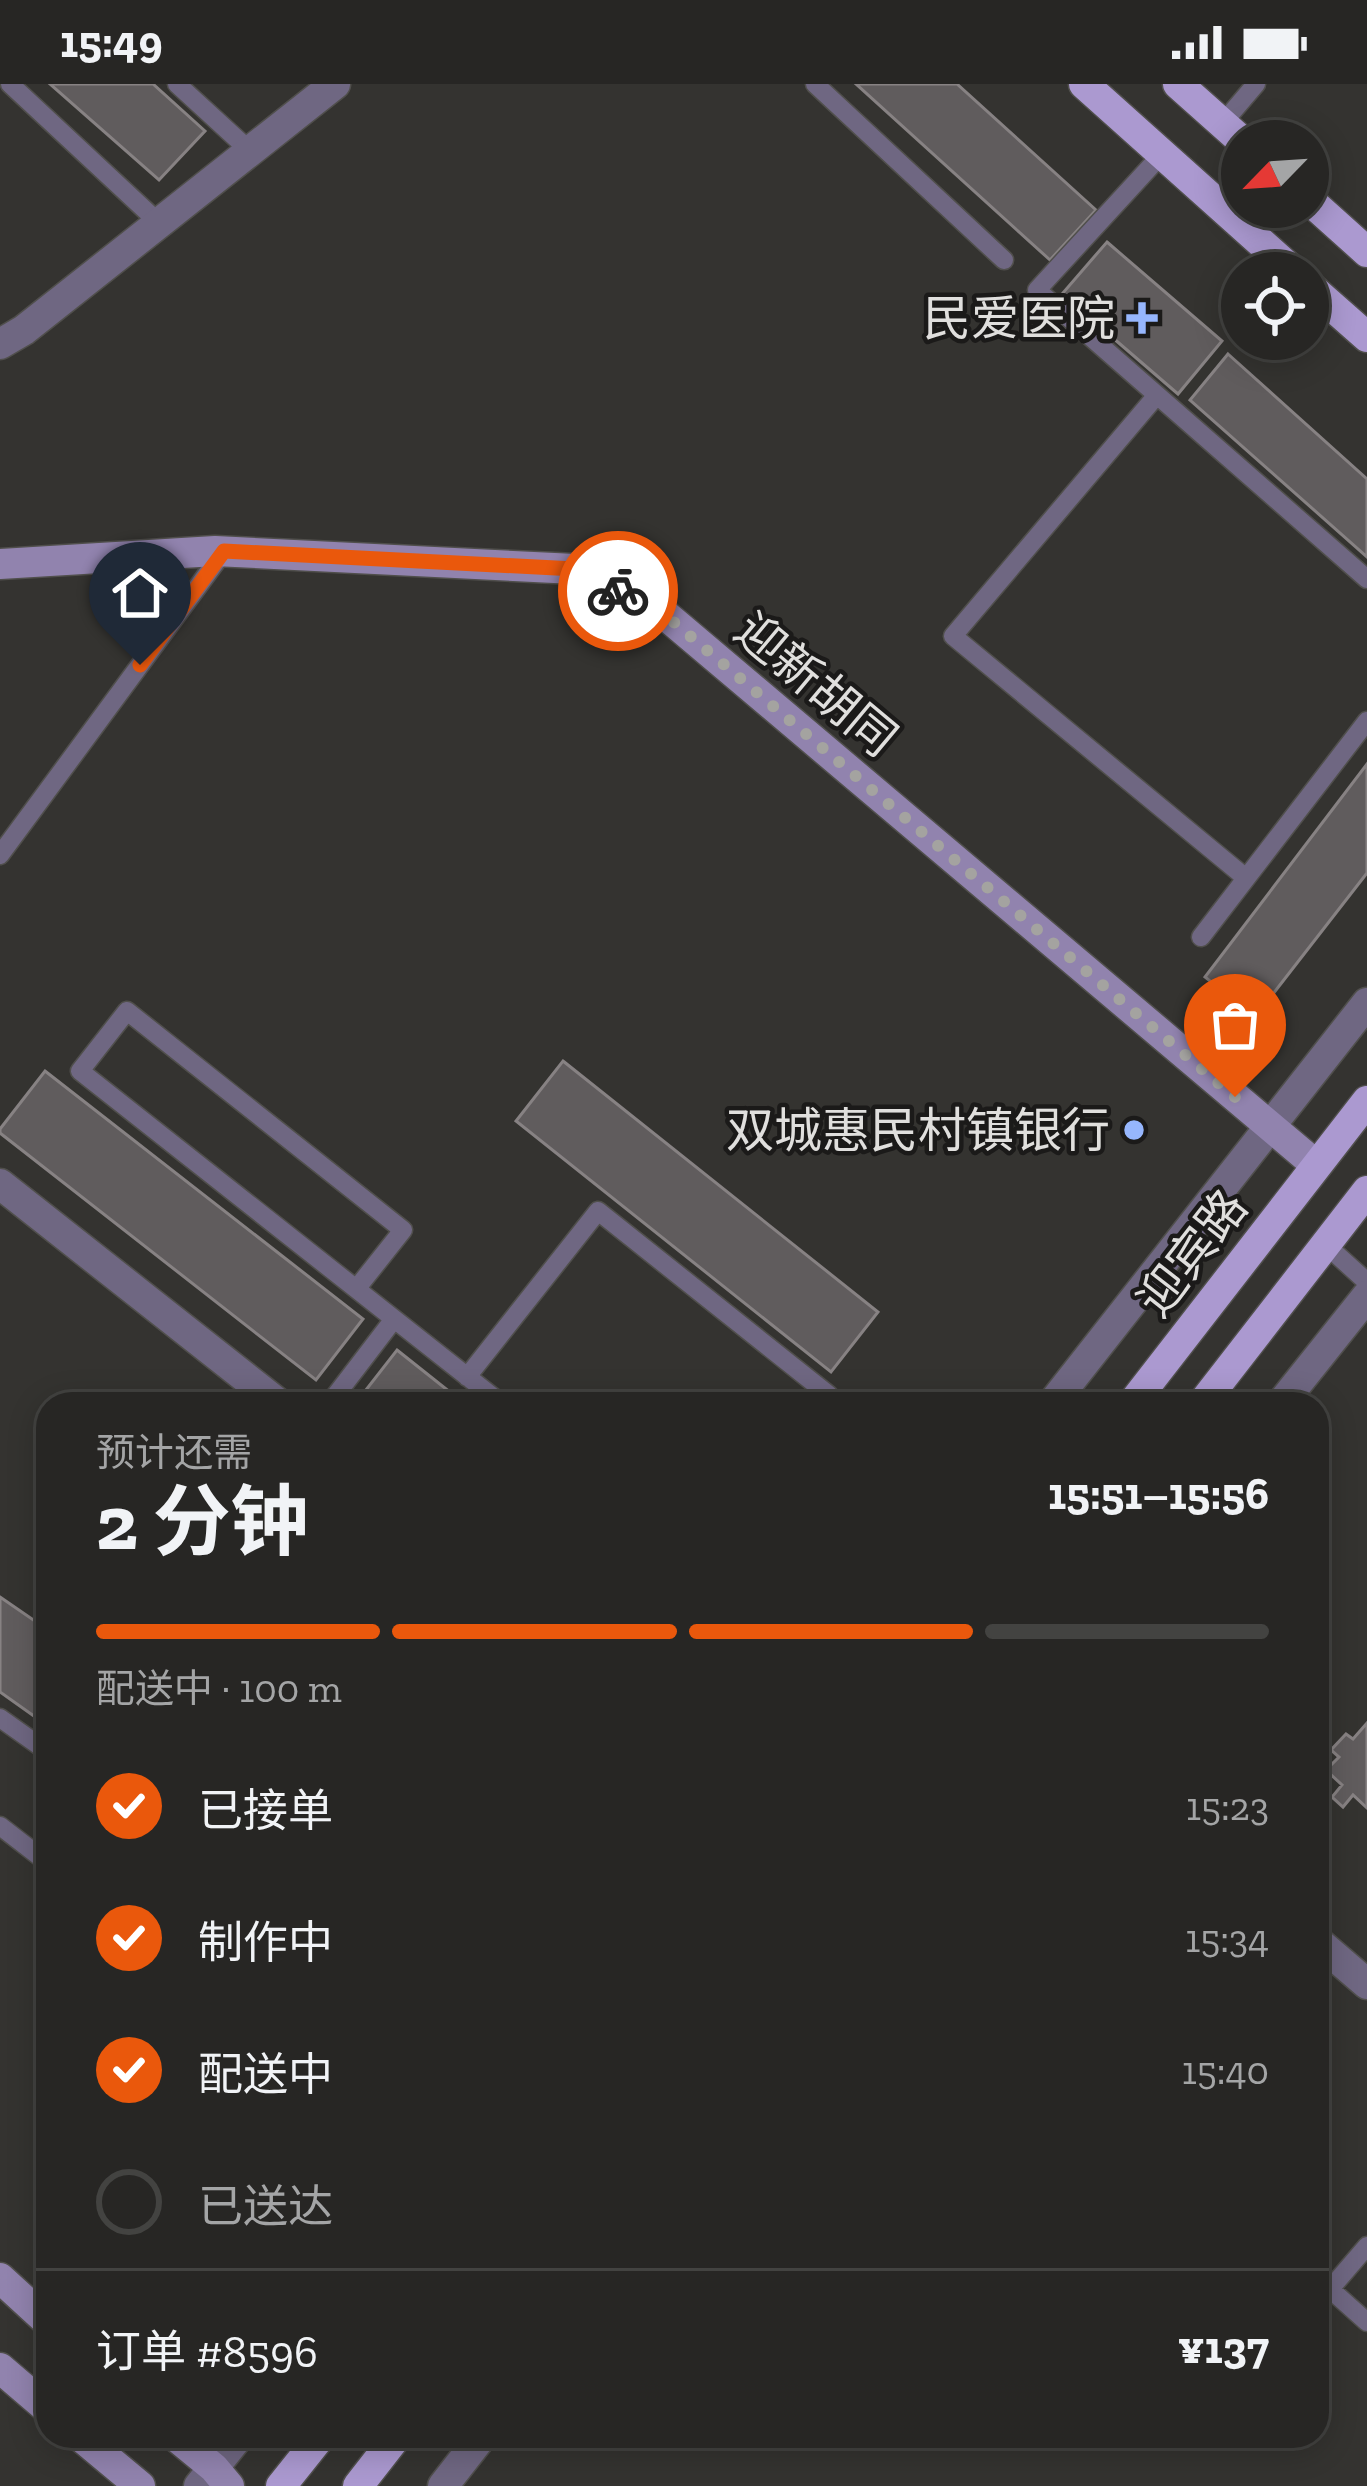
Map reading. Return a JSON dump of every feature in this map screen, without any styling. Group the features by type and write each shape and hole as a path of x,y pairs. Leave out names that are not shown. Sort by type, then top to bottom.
{"main road":[{"path":"1084,84 1272,252"},
{"path":"1178,84 1221,122"},
{"path":"1329,218 1367,252"},
{"path":"1329,304 1367,338"},
{"name":"迎宾路","path":"1141,1392 1367,1101"},
{"name":"迎宾路","path":"1211,1392 1367,1191"},
{"path":"281,2486 311,2448"},
{"path":"358,2486 388,2448"}],"street":[{"path":"0,344 25,330 335,84"},
{"name":"迎新胡同","path":"0,564 224,551 575,569 663,613 1316,1166"},
{"path":"1061,1392 1367,1003"},
{"path":"0,1184 264,1392"},
{"path":"1291,1392 1367,1297"},
{"path":"1329,1951 1367,1984"},
{"path":"0,2278 36,2311"},
{"path":"0,2368 36,2399"},
{"path":"94,2448 140,2486"},
{"path":"186,2448 214,2480 232,2448"},
{"path":"443,2486 473,2448"}],"lane":[{"path":"10,84 158,222"},
{"path":"177,84 249,150"},
{"path":"815,84 1004,260"},
{"path":"1238,120 1256,84"},
{"path":"1162,154 1037,290 1367,579"},
{"path":"1157,395 953,635 1246,878"},
{"path":"0,855 224,551"},
{"path":"1202,937 1367,721"},
{"path":"357,1288 403,1230 127,1011 80,1071 486,1392"},
{"path":"467,1377 598,1211 825,1392"},
{"path":"1325,1244 1367,1282"},
{"path":"338,1392 394,1319"},
{"path":"0,1718 36,1743"},
{"path":"0,1826 36,1854"},
{"path":"1367,2246 1330,2289 1367,2322"}],"building":[{"path":"50,84 153,84 205,131 159,180"},
{"path":"856,84 957,84 1096,210 1050,260"},
{"name":"民爱医院","path":"1107,242 1221,342 1178,394 1062,294"},
{"path":"1223,360 1235,360 1367,479 1367,557 1190,400"},
{"path":"1367,764 1367,873 1255,1017 1205,977"},
{"path":"563,1061 878,1312 831,1372 516,1121"},
{"path":"45,1071 363,1319 316,1380 0,1133"},
{"path":"397,1350 450,1392 364,1392"},
{"path":"0,1597 36,1622 36,1718 0,1692"},
{"path":"1367,1723 1367,1808 1353,1795 1343,1807 1332,1797 1342,1785 1329,1773 1339,1757 1331,1750 1346,1734 1353,1739"}],"way so far":[{"path":"618,591 663,613 1235,1097"}],"place":[{"name":"民爱医院","path":"1142,318"},
{"name":"双城惠民村镇银行","path":"1134,1130"}],"route":[{"path":"140,665 224,551 575,569 618,591"}]}
